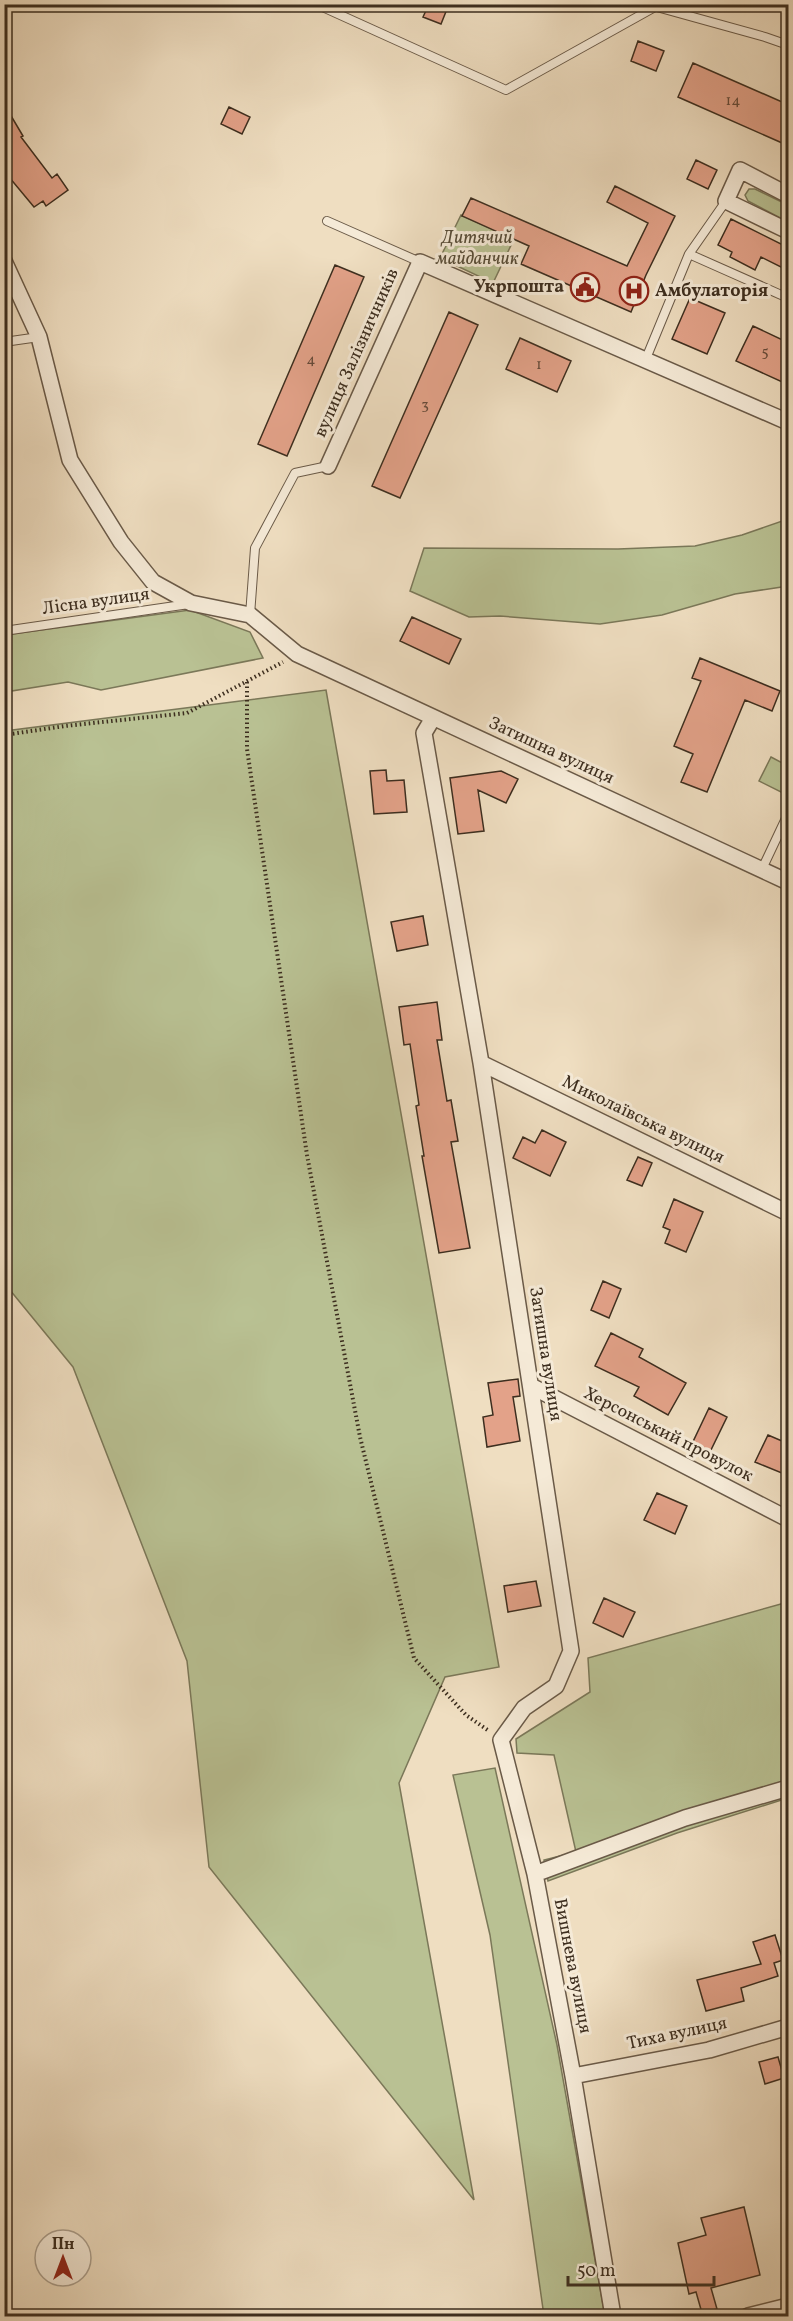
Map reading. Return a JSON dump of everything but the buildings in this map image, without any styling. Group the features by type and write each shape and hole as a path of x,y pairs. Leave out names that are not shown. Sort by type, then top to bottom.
{"street":[{"path":"789,195 740,170 726,201 789,231"},
{"path":"4,261 39,337 70,460 120,542 153,582 191,603 250,615"},
{"name":"вулиця Залізничників","path":"328,466 420,262 789,422"},
{"name":"Затишна вулиця","path":"250,615 297,654 789,882"},
{"name":"Затишна вулиця","path":"432,718 424,733 481,1063 571,1651 556,1686 524,1708 501,1740"},
{"name":"Миколаївська вулиця","path":"481,1063 789,1213"},
{"name":"Херсонський провулок","path":"531,1386 789,1519"},
{"name":"Вишнева вулиця","path":"501,1740 535,1874 573,2076 613,2316"},
{"path":"535,1874 685,1818 789,1788"},
{"name":"Тиха вулиця","path":"573,2076 709,2050 789,2027"},
{"path":"748,2316 789,2306"}],"lane":[{"path":"316,4 506,90 654,7"},
{"path":"646,4 789,45"},
{"path":"645,361 689,254 726,201"},
{"path":"327,221 420,262"},
{"path":"689,254 789,298"},
{"path":"4,342 39,337"},
{"path":"250,615 255,548 260,538 295,473 328,466"},
{"name":"Лісна вулиця","path":"4,631 191,603"},
{"path":"762,869 789,814"}],"path":[{"path":"4,735 187,713 297,654"},
{"path":"247,682 247,749 305,1143 363,1449 414,1658 466,1715 501,1740"}],"green space":[{"path":"749,189 755,189 788,205 788,222 748,201 745,195"},
{"name":"Дитячий майданчик","path":"461,215 514,239 493,283 440,258"},
{"path":"788,519 788,586 735,594 662,615 600,624 500,616 469,617 410,591 424,548 618,549 695,546 742,535"},
{"path":"190,610 250,632 263,658 101,690 68,682 5,692 4,635"},
{"path":"326,690 499,1667 445,1677 399,1783 474,2200 209,1867 187,1661 73,1367 5,1284 5,731"},
{"path":"771,757 788,766 788,782 783,793 759,781"},
{"path":"788,1602 788,1798 677,1833 548,1881 544,1860 576,1852 554,1755 517,1753 516,1739 590,1692 588,1658"},
{"path":"495,1768 557,2045 605,2316 544,2316 490,1935 453,1775"}],"place":[{"name":"Укрпошта","path":"585,287"},
{"name":"Амбулаторія","path":"634,291"}]}
